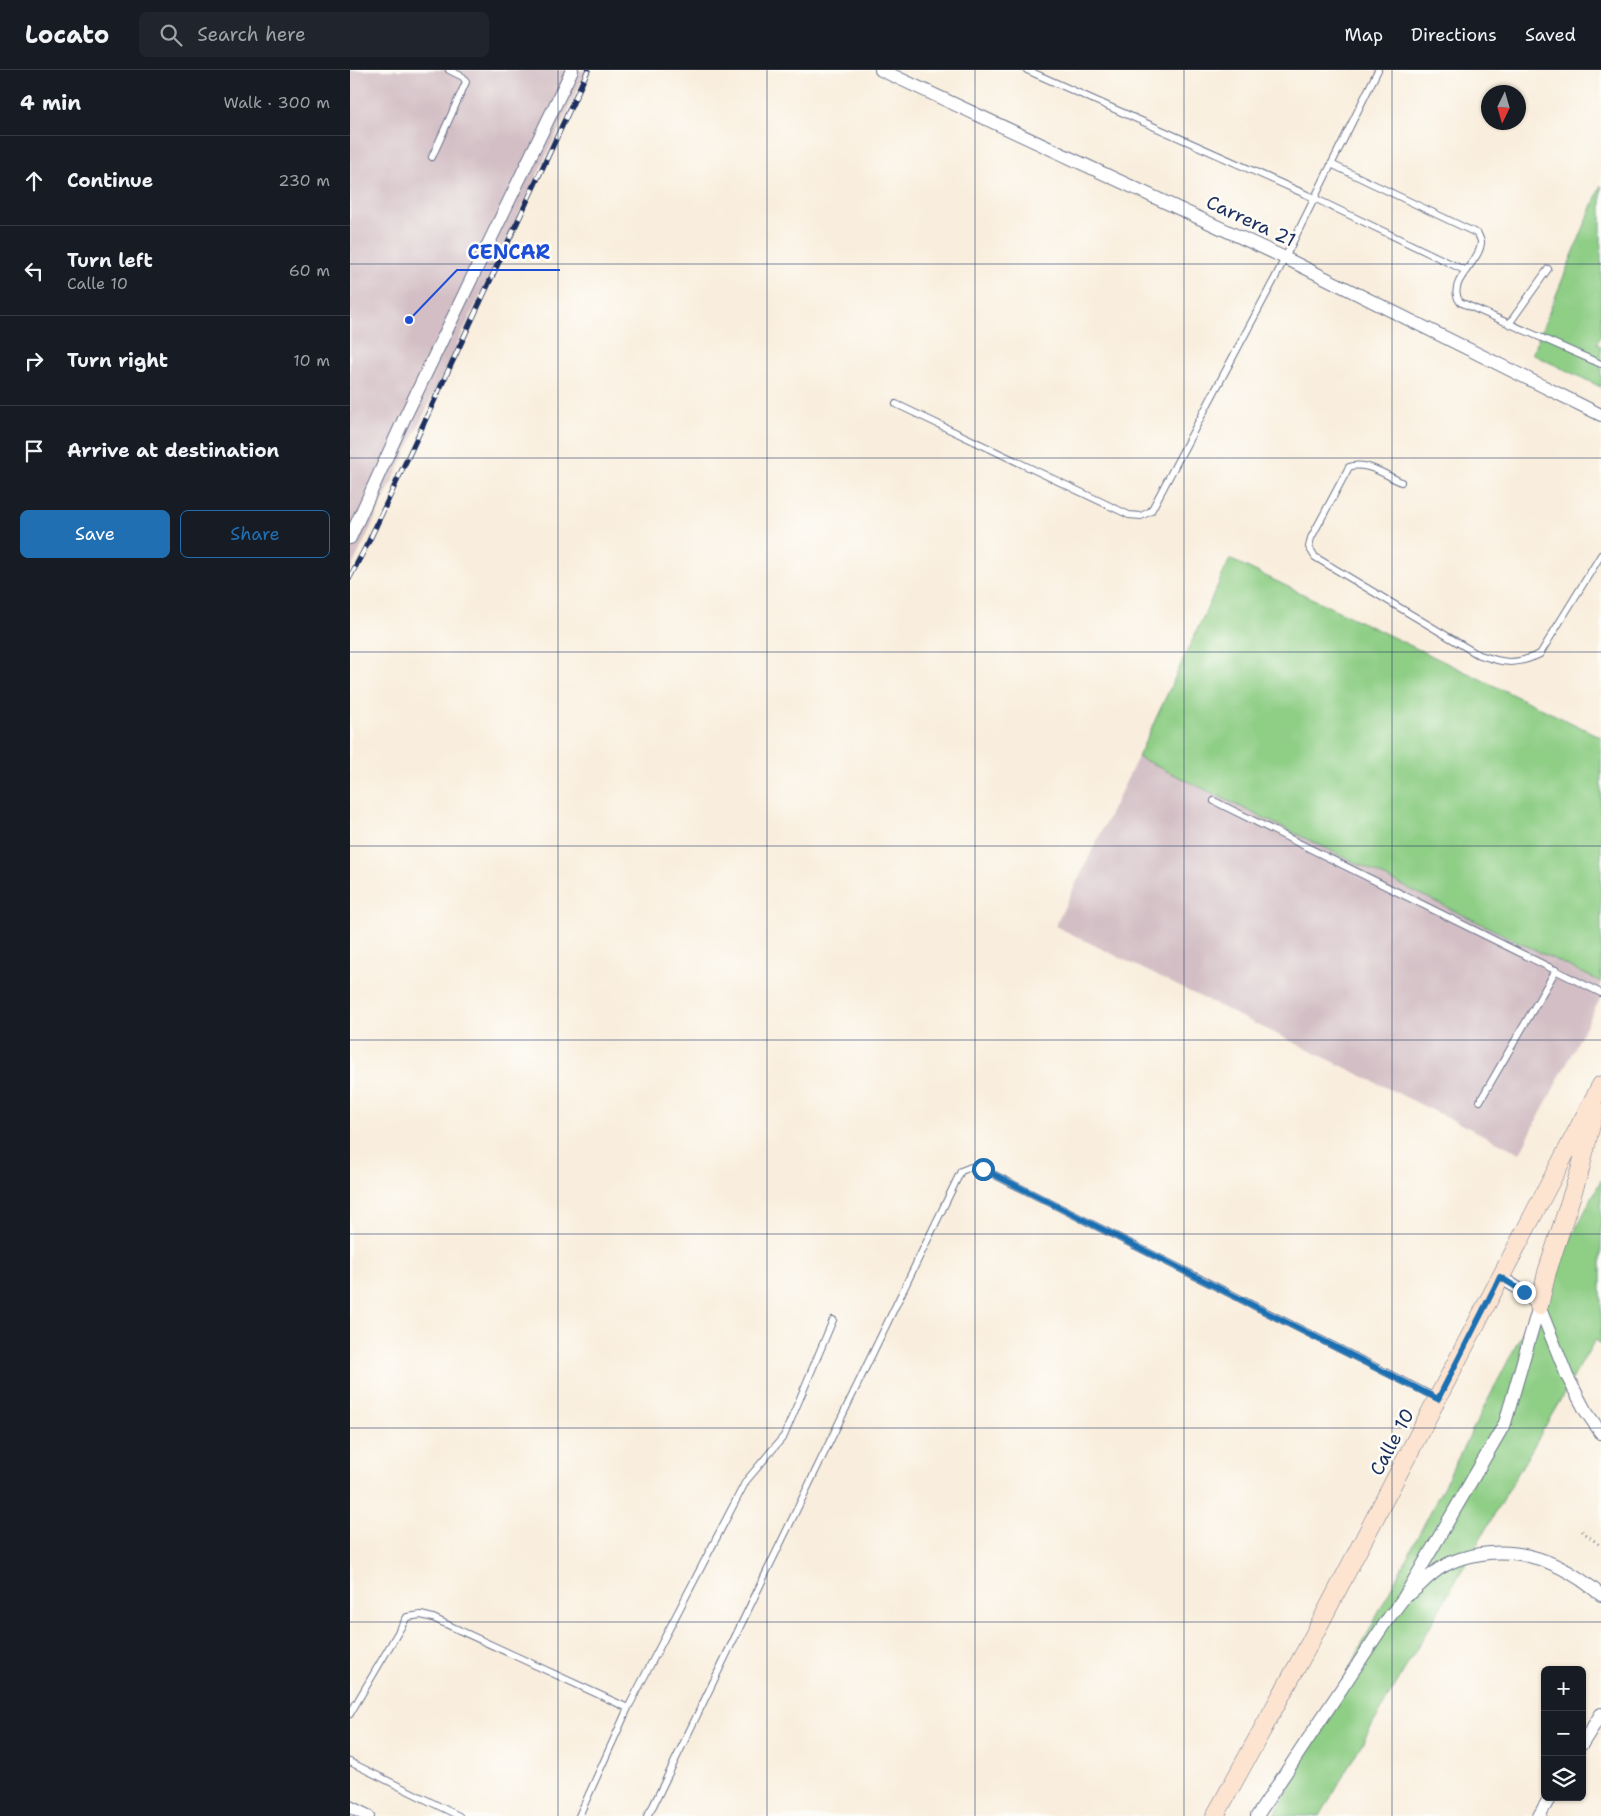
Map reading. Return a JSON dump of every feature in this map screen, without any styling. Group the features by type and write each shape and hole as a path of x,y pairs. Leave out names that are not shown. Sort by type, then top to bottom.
{"main road":[{"name":"Calle 10","path":"1215,1816 1311,1642 1601,1085"},
{"path":"1539,1306 1547,1272 1580,1170 1601,1085"}],"street":[{"path":"350,538 404,419 572,70"},
{"name":"Carrera 21","path":"881,70 1285,258 1601,415"},
{"path":"1500,1277 1524,1292 1539,1306 1567,1376 1585,1410 1601,1433"},
{"path":"1259,1815 1387,1620 1403,1599 1505,1423 1539,1306"},
{"path":"1403,1599 1444,1566 1467,1557 1497,1552 1519,1554 1548,1562 1583,1579 1601,1595"},
{"path":"1586,1738 1601,1714"},
{"path":"1539,1816 1548,1801"},
{"path":"350,1808 368,1816"}],"lane":[{"path":"432,157 466,82 464,77 449,70"},
{"path":"1027,70 1314,198 1466,271"},
{"path":"896,404 1129,515 1141,516 1152,511 1285,258 1378,70"},
{"path":"1331,164 1478,234 1481,242 1479,249 1456,288 1456,297 1460,302 1601,364"},
{"path":"1509,324 1548,269"},
{"path":"1401,482 1366,466 1356,464 1349,467 1311,538 1309,547 1315,556 1477,654 1500,662 1524,662 1540,654 1601,555"},
{"path":"1214,801 1601,993"},
{"path":"1480,1101 1556,970"},
{"path":"646,1816 662,1788 961,1170 971,1168 983,1169 1438,1399"},
{"path":"579,1816 628,1708 746,1481 784,1436 833,1320"},
{"path":"350,1714 407,1617 421,1615 433,1618 628,1708"},
{"path":"350,1762 459,1816"}],"path":[{"path":"1582,1531 1601,1546"}],"shaded area":[{"path":"350,70 587,70 350,571"},
{"path":"1138,757 1601,982 1601,997 1520,1153 1055,926"}],"green space":[{"path":"1601,185 1601,335 1597,344 1601,346 1601,387 1532,354"},
{"path":"1230,559 1601,737 1601,982 1138,757"},
{"path":"1601,1180 1601,1344 1595,1340 1320,1816 1274,1816"}],"railway":[{"path":"350,577 369,541 588,70"}],"place":[{"name":"CENCAR","path":"409,320"}],"route":[{"path":"983,1169 1438,1399 1500,1277 1524,1292"}]}
